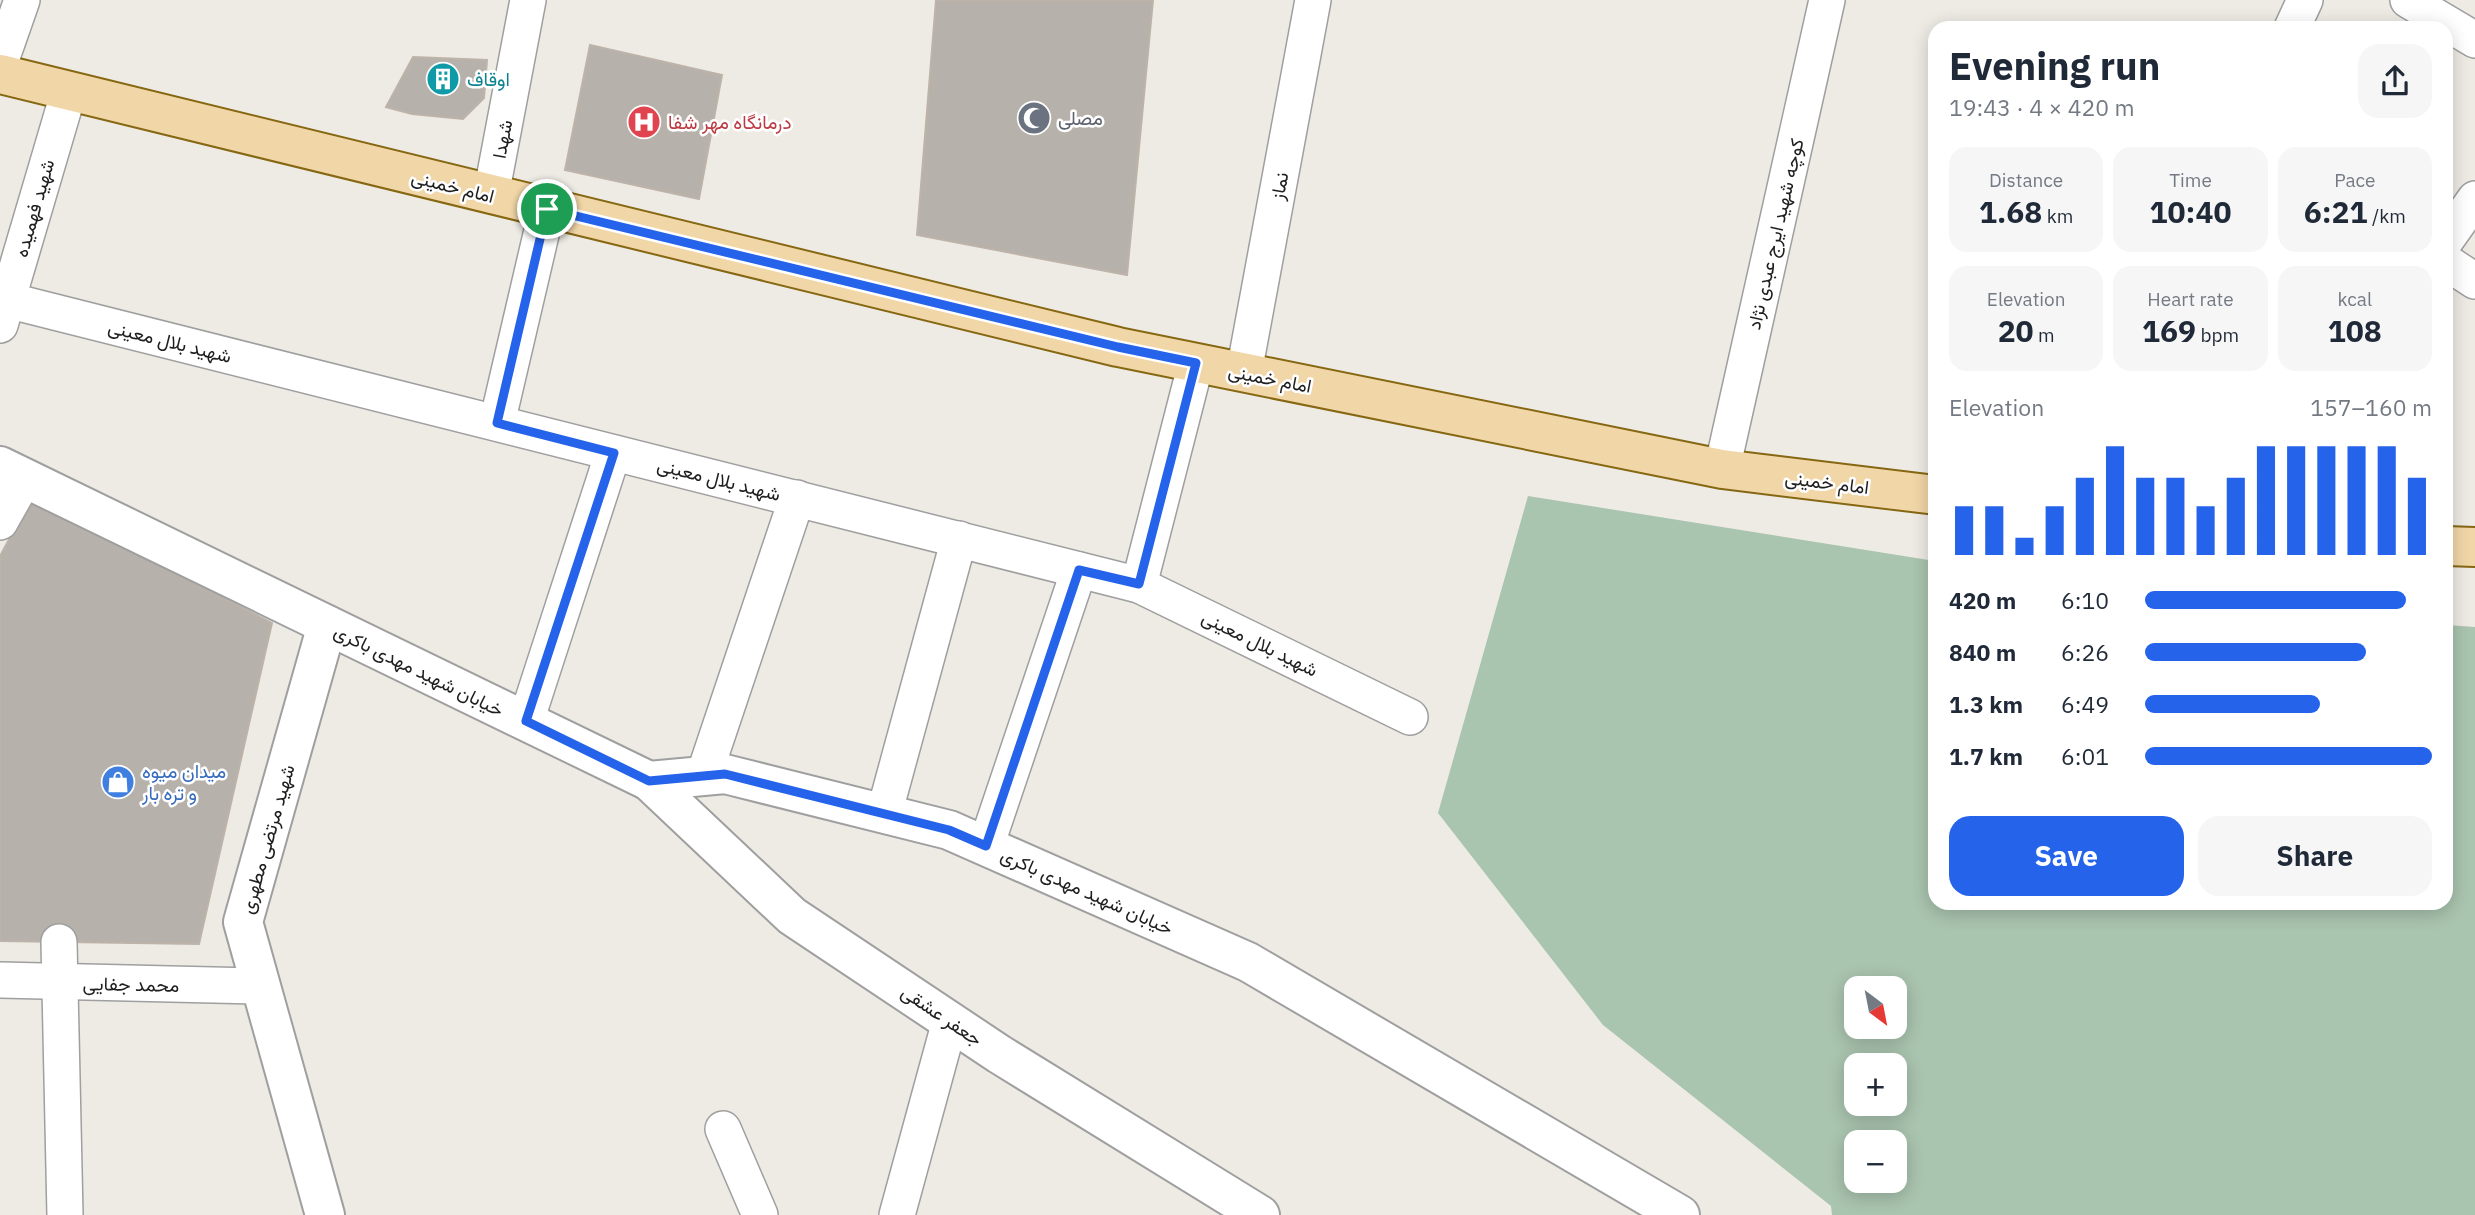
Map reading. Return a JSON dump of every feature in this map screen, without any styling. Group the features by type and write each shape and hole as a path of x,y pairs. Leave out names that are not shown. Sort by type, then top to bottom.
{"main road":[{"name":"امام خمینی","path":"0,74 1118,347 1722,469 1928,494"},
{"path":"2453,546 2475,547"}],"street":[{"path":"0,63 23,0"},
{"name":"شهدا","path":"491,195 528,0"},
{"name":"نماز","path":"1244,372 1313,0"},
{"name":"کوچه شهید ایرج عبدی نژاد","path":"1722,469 1827,0"},
{"path":"2295,21 2305,0"},
{"path":"2408,0 2443,21"},
{"path":"2453,27 2475,40"},
{"name":"شهید فهمیده","path":"4,312 69,91"},
{"path":"2453,230 2475,199"},
{"path":"497,423 547,209"},
{"path":"2453,267 2475,281"},
{"name":"شهید بلال معینی","path":"4,312 497,423 1139,584 1410,717"},
{"path":"1139,584 1196,363"},
{"path":"526,721 614,453"},
{"path":"0,522 13,472"},
{"name":"خیابان شهید مهدی باکری","path":"13,472 649,781 725,774 949,830 1248,962 1680,1215"},
{"path":"704,775 797,498"},
{"path":"884,814 959,539"},
{"path":"986,846 1079,570"},
{"name":"شهید مرتضی مطهری","path":"325,1215 243,922 327,625"},
{"name":"جعفر عشقی","path":"649,781 792,916 950,1021 1260,1215"},
{"path":"59,942 65,1215"},
{"name":"محمد جفایی","path":"0,980 261,986"},
{"path":"897,1215 950,1021"},
{"path":"723,1129 760,1215"}],"green space":[{"path":"1528,496 1928,560 1928,910 2453,910 2453,625 2475,627 2475,1215 1832,1215 1831,1206 1603,1025 1438,813"}],"building":[{"name":"مصلی","path":"936,0 1153,0 1127,275 917,235"},
{"name":"درمانگاه مهر شفا","path":"590,45 722,75 699,199 565,170"},
{"name":"اوقاف","path":"413,57 487,60 484,98 463,119 412,114 386,107"},
{"name":"میدان میوه و تره بار","path":"31,499 272,623 199,944 0,941 0,556"}],"place":[{"name":"اوقاف","path":"443,79"},
{"name":"مصلی","path":"1034,118"},
{"name":"درمانگاه مهر شفا","path":"644,122"},
{"name":"میدان میوه و تره بار","path":"118,782"}],"route":[{"path":"547,209 1118,347 1196,363 1139,584 1079,570 986,846 949,830 725,774 649,781 526,721 614,453 497,423 547,209"}]}
